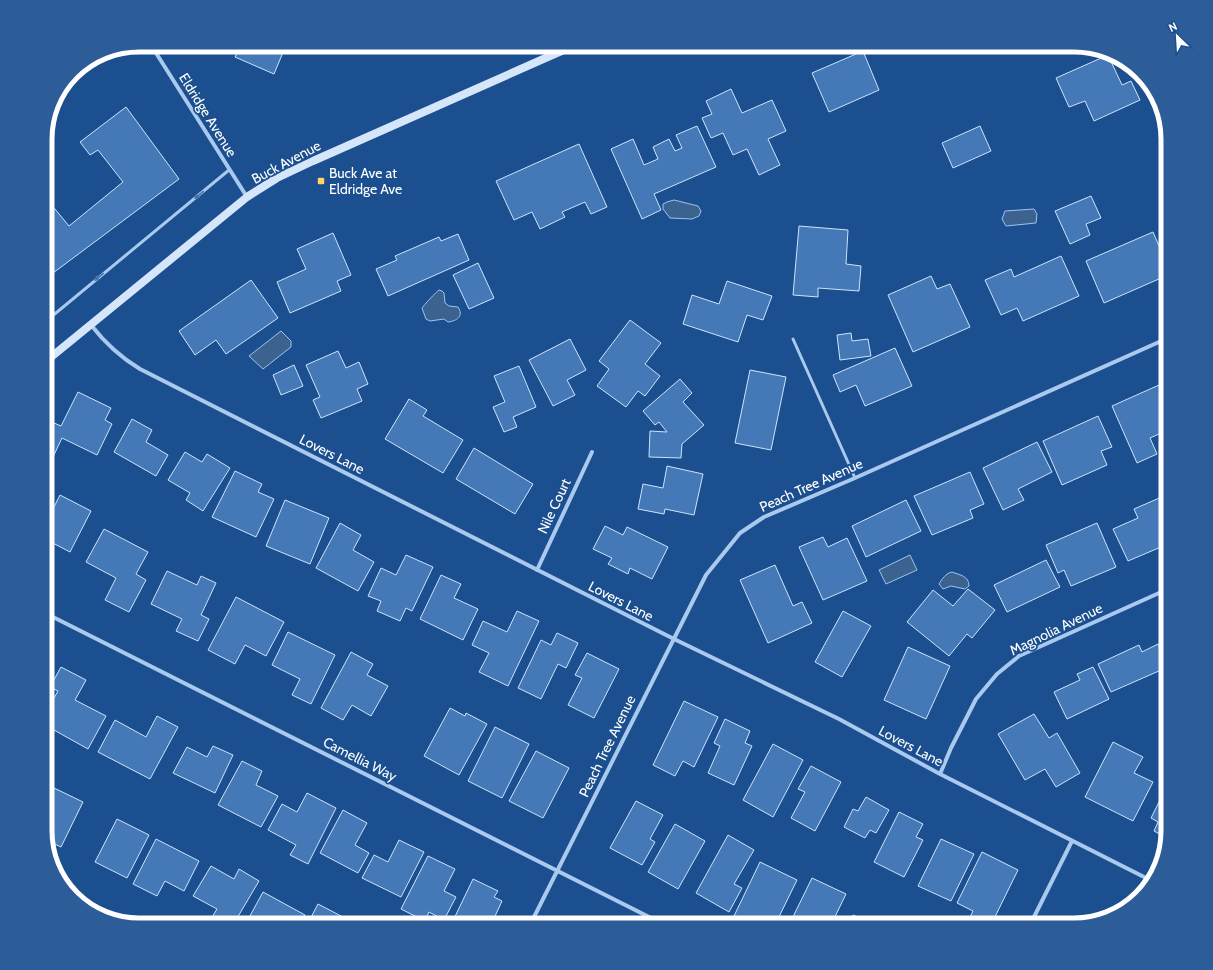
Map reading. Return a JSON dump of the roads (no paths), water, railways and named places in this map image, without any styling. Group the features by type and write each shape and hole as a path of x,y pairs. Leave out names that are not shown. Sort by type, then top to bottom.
{"street":[{"name":"Eldridge Avenue","path":"155,52 247,197"},
{"name":"Buck Avenue","path":"52,356 247,197 277,178 559,52"},
{"name":"Lovers Lane","path":"90,325 114,351 122,358 140,369 674,640 839,719 940,774 1147,878"},
{"name":"Peach Tree Avenue","path":"534,918 706,575 740,533 764,517 855,478 1161,341"},
{"name":"Nile Court","path":"537,570 592,452"},
{"name":"Magnolia Avenue","path":"940,774 951,748 976,700 997,674 1019,656 1161,592"},
{"name":"Camellia Way","path":"52,617 651,918"},
{"path":"1034,918 1072,841"}],"lane":[{"path":"52,316 229,170"},
{"path":"793,339 855,478"}],"water":[{"path":"674,200 698,206 701,211 699,216 692,219 670,218 663,209 663,204"},
{"path":"1034,209 1037,214 1036,223 1006,226 1002,219 1005,211"},
{"path":"439,290 444,293 445,303 449,306 458,307 460,310 459,318 448,322 444,319 430,321 426,319 422,308"},
{"path":"281,331 291,341 291,347 263,369 249,356"},
{"path":"910,555 917,570 886,584 879,570"},
{"path":"952,572 966,578 969,586 965,589 951,586 943,589 939,584 946,575"}],"place":[{"name":"Buck Ave at Eldridge Ave","path":"321,181"}]}
